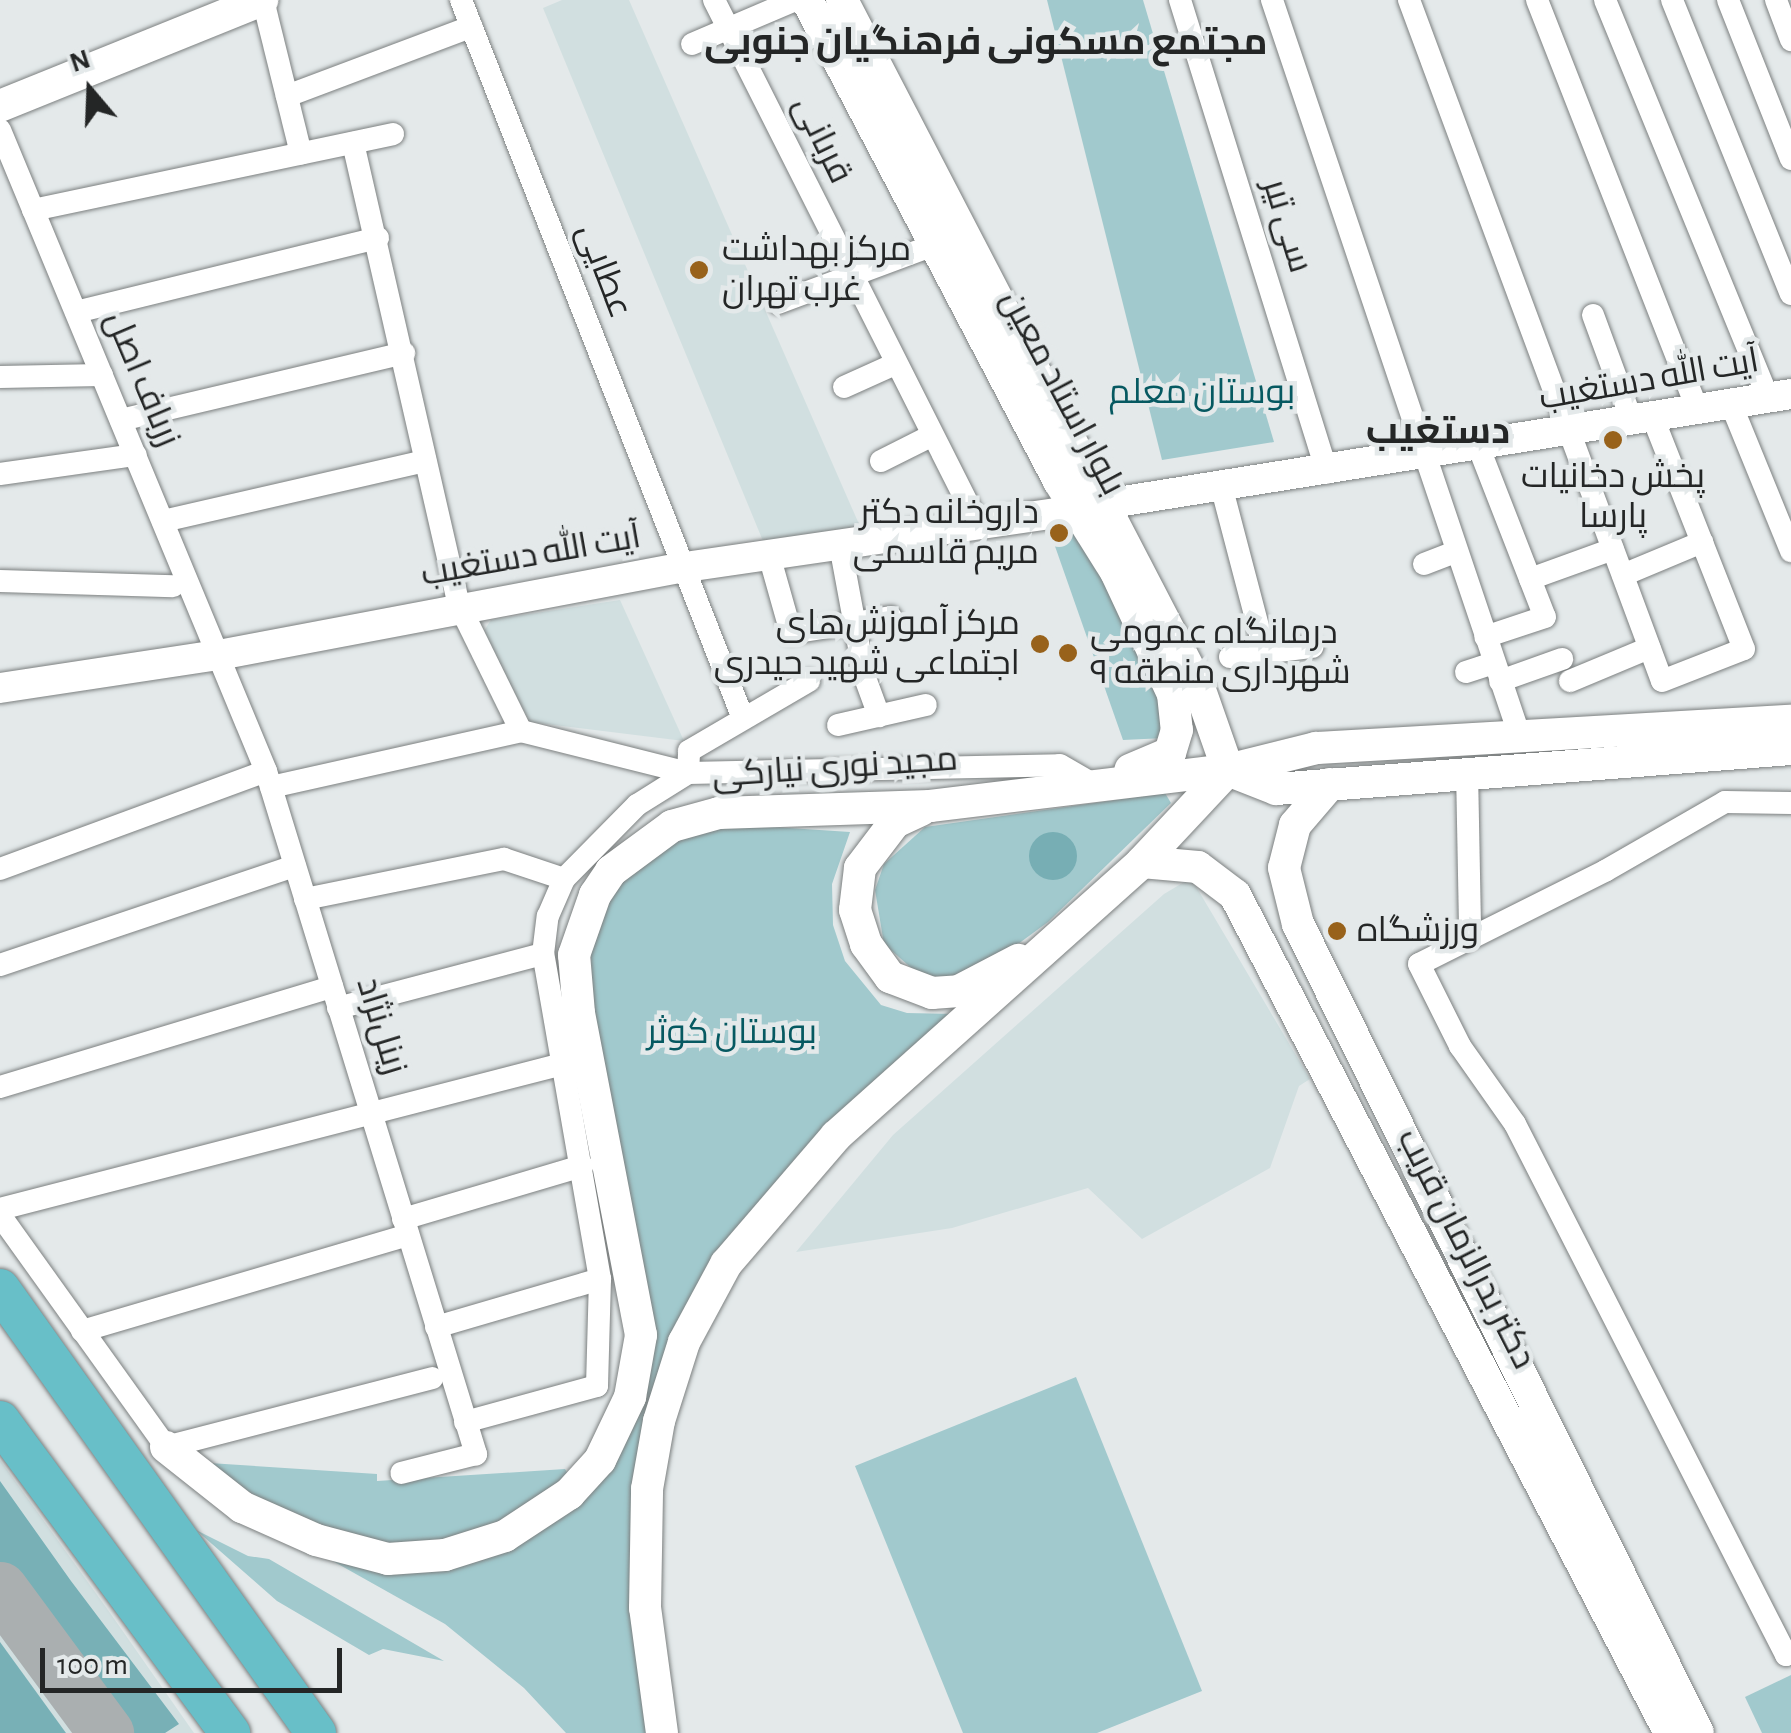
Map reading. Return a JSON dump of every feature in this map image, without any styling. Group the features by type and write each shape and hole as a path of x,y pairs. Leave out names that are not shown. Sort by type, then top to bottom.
{"highway":[{"path":"0,1289 316,1733"},
{"path":"0,1421 230,1733"},
{"path":"284,1688 328,1733"}],"main road":[{"path":"0,106 263,0"},
{"name":"بلوار استاد معین","path":"807,0 939,243 1200,690 1228,770"},
{"name":"بلوار استاد معین","path":"842,0 1091,508 1178,713 1170,753 1088,782"},
{"name":"مجید نوری نیارکی","path":"166,1447 242,1507 316,1540 388,1559 445,1555 489,1542 534,1521 568,1494 620,1425 641,1335 574,983 574,955 595,895 635,848 696,818 930,806 1088,782 1228,770 1316,748 1791,721"},
{"name":"مجید نوری نیارکی","path":"1228,770 1276,788 1467,770 1791,749"},
{"path":"662,1733 642,1551 659,1420 684,1342 726,1264 773,1202 836,1136 955,1036 1142,862 1228,770"},
{"name":"دکتر بدرالزمان قریب","path":"1330,784 1296,825 1284,868 1298,924 1698,1733"},
{"path":"930,806 895,822 860,868 855,910 866,944 890,977 906,988 959,991 1066,929"},
{"name":"دکتر بدرالزمان قریب","path":"1142,862 1198,866 1235,896 1670,1733"},
{"path":"1262,942 1298,924"}],"street":[{"path":"263,0 301,154"},
{"name":"عطایی","path":"461,0 680,568 742,716"},
{"name":"قربانی","path":"714,0 930,436 978,524"},
{"path":"692,44 795,0"},
{"name":"سی تیر","path":"1180,0 1327,474"},
{"path":"1272,0 1520,737"},
{"path":"1408,0 1662,681 1744,649 1702,542 1593,314"},
{"path":"1537,0 1698,410"},
{"path":"1605,0 1785,395"},
{"path":"1672,0 1791,294"},
{"path":"1728,0 1791,158"},
{"path":"1776,0 1791,40"},
{"path":"287,96 471,27"},
{"name":"زرباف اصل","path":"0,130 219,655"},
{"path":"33,210 393,134"},
{"path":"353,143 378,238 459,605 520,732"},
{"path":"76,312 378,238"},
{"path":"778,303 939,243"},
{"path":"121,420 404,353"},
{"path":"844,387 895,364"},
{"path":"0,377 102,375"},
{"name":"آیت الله دستغیب","path":"0,688 219,655 459,605 680,568 1327,474 1785,395"},
{"path":"1731,404 1791,551"},
{"path":"881,461 930,436"},
{"path":"1479,448 1546,617 1485,637"},
{"path":"0,474 136,455"},
{"path":"163,521 425,461"},
{"path":"1222,489 1265,652"},
{"path":"1622,575 1702,542"},
{"path":"840,544 879,716"},
{"path":"1530,579 1613,549"},
{"path":"1424,564 1456,552"},
{"path":"769,555 791,633 891,617"},
{"path":"0,581 173,586"},
{"path":"1230,657 1312,647"},
{"path":"1570,681 1649,648"},
{"name":"زینل‌نژاد","path":"219,655 268,779 465,1422"},
{"path":"1466,672 1497,672 1562,658"},
{"path":"688,773 689,751 742,716 809,681"},
{"path":"838,725 926,705"},
{"path":"0,870 268,779 520,732 688,773 1060,765 1088,782"},
{"path":"1467,770 1470,933"},
{"path":"402,1474 476,1454 465,1422 597,1386 600,1279 582,1166 559,1066 543,954 548,916 564,879 637,805 688,773"},
{"path":"1791,803 1725,802 1605,871 1470,933 1419,964 1460,1046 1515,1124 1786,1655 1791,1652"},
{"path":"305,898 504,859 564,879"},
{"path":"0,965 295,866"},
{"path":"0,1087 335,998 543,954"},
{"path":"432,1378 166,1447 0,1212 559,1066"},
{"path":"82,1331 582,1166"},
{"path":"436,1326 600,1279"}],"shaded area":[{"name":"مرکز بهداشت غرب تهران","path":"562,0 629,0 862,531 763,541 543,8"},
{"path":"620,600 684,741 530,722 482,634 491,620"},
{"path":"1053,832 1070,839 1077,856 1070,873 1053,880 1036,873 1029,856 1036,839"},
{"path":"1191,878 1310,1079 1299,1086 1270,1168 1142,1239 1088,1188 952,1228 796,1252 893,1135 1164,894"},
{"path":"0,1460 108,1610 194,1733 0,1733"},
{"path":"0,1481 179,1724 165,1733 116,1733 0,1573"},
{"path":"0,1642 66,1733 0,1733"}],"green space":[{"name":"بوستان معلم","path":"1047,0 1143,0 1274,442 1162,460"},
{"path":"1078,528 1171,714 1165,738 1123,740 1050,532"},
{"name":"بوستان کوثر","path":"1165,793 1171,803 1048,922 992,963 949,981 925,980 884,944 875,890 884,864 925,827"},
{"name":"بوستان کوثر","path":"744,825 850,832 832,884 833,925 845,961 881,1005 907,1013 953,1014 800,1154 731,1235 657,1384 649,1733 566,1733 524,1688 445,1624 322,1555 513,1547 640,1400 592,1012 591,952 610,898 623,881 684,834"},
{"path":"1076,1377 1202,1691 1097,1733 963,1733 855,1466"},
{"path":"209,1463 377,1474 377,1481 565,1469 571,1479 547,1502 436,1547 357,1544 266,1504"},
{"path":"196,1530 248,1556 269,1559 444,1661 383,1649 369,1655 277,1601"},
{"path":"1791,1675 1791,1733 1762,1733 1745,1697"}],"taxiway":[{"path":"0,1589 106,1733"}],"place":[{"name":"مرکز بهداشت غرب تهران","path":"699,270"},
{"name":"پخش دخانیات پارسا","path":"1613,440"},
{"name":"داروخانه دکتر مریم قاسمی","path":"1059,533"},
{"name":"مرکز آموزش‌های اجتماعی شهید حیدری","path":"1040,644"},
{"name":"درمانگاه عمومی شهرداری منطقه ۹","path":"1068,653"},
{"name":"ورزشگاه","path":"1337,931"}],"district":[{"name":"مجتمع مسکونی فرهنگیان جنوبی","path":"986,44"},
{"name":"دستغیب","path":"1438,433"}]}
